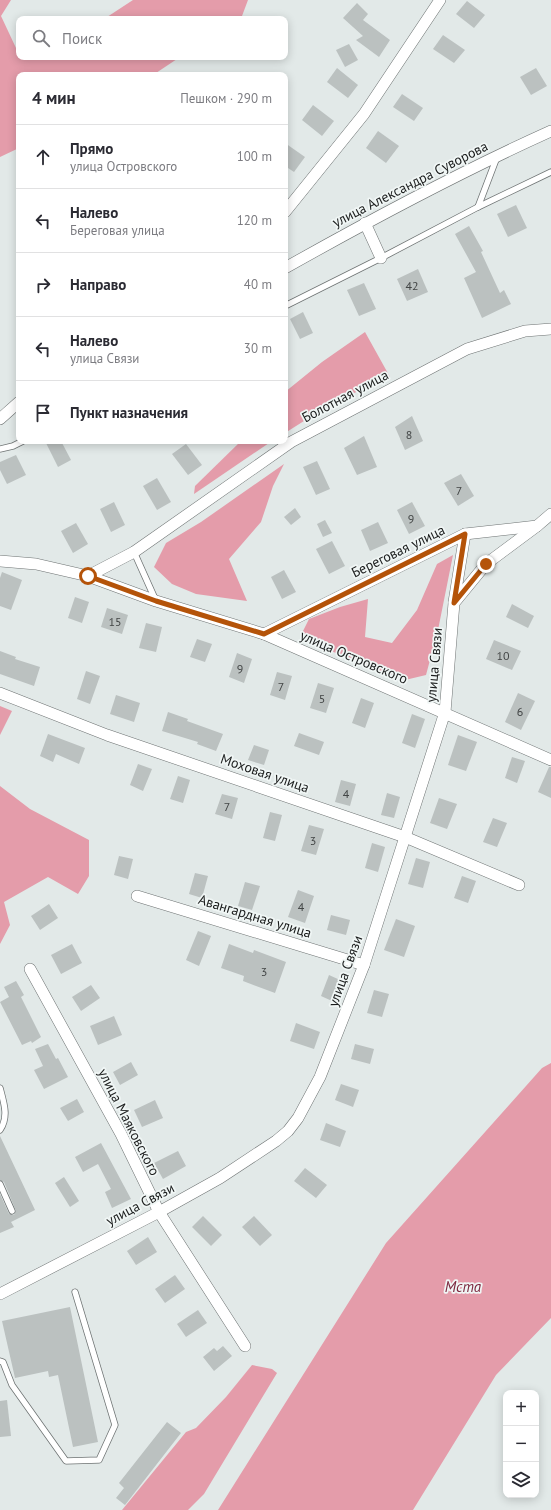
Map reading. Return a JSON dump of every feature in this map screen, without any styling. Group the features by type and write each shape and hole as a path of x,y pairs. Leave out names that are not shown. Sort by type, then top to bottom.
{"street":[{"path":"288,208 364,114 440,0"},
{"name":"улица Александра Суворова","path":"288,266 365,223 498,155 551,131"},
{"path":"365,223 381,258"},
{"name":"Болотная улица","path":"88,576 134,552 291,442 467,349 525,332 551,328"},
{"path":"0,419 16,405"},
{"path":"454,603 486,564 551,514"},
{"name":"Береговая улица","path":"264,634 465,534 537,526"},
{"name":"улица Связи","path":"0,1294 220,1178 276,1141 288,1131 298,1118 320,1077 364,965 445,712 454,603 465,534"},
{"name":"улица Островского","path":"0,561 36,564 88,576 156,601 264,634 445,712 551,760"},
{"name":"Моховая улица","path":"0,693 107,735 405,837 519,885"},
{"name":"Авангардная улица","path":"137,896 364,965"},
{"name":"улица Маяковского","path":"30,969 121,1134 158,1212 245,1346"}],"lane":[{"path":"478,206 498,155"},
{"path":"288,304 381,258 478,206 551,172"},
{"path":"0,449 17,444"},
{"path":"134,552 156,601"},
{"path":"0,1088 6,1115 5,1124 0,1130"},
{"path":"0,1184 12,1211"},
{"path":"0,1361 3,1362 12,1385 66,1461 99,1460 115,1425 75,1292"}],"shaded area":[{"path":"0,0 11,0 1,16 16,48 16,60 176,60 158,72 16,72 16,149 0,157"},
{"path":"133,0 248,0 242,16 109,16"},
{"path":"365,332 390,377 334,402 288,431 288,390 322,362"},
{"path":"238,444 268,444 194,494 195,486"},
{"path":"284,464 273,486 261,522 229,559 247,601 196,594 172,584 154,567 166,543 201,522"},
{"path":"453,555 438,630 426,675 405,680 370,668 329,650 302,633 309,619 340,607 368,599 365,637 392,643 417,610 437,564"},
{"path":"0,706 12,711 0,735"},
{"path":"0,786 30,809 89,840 89,876 78,894 48,877 4,902 10,925 0,944"},
{"name":"Мста","path":"551,1063 551,1318 496,1375 413,1510 218,1510 386,1243 542,1068"},
{"path":"252,1365 272,1369 277,1373 204,1494 188,1510 122,1510 186,1432 196,1428 226,1397"}],"building":[{"path":"467,1 485,15 474,28 456,14"},
{"path":"357,3 368,14 363,20 390,40 379,57 356,40 363,36 343,18"},
{"path":"443,35 465,50 454,63 433,49"},
{"path":"349,44 358,60 345,67 336,50"},
{"path":"337,68 358,85 348,98 327,82"},
{"path":"536,68 547,86 531,95 520,77"},
{"path":"402,94 423,108 414,121 393,107"},
{"path":"313,105 334,121 322,136 302,120"},
{"path":"378,131 399,146 386,163 366,148"},
{"path":"288,145 305,157 294,172 288,168"},
{"path":"516,205 527,228 508,237 497,214"},
{"path":"469,226 483,251 481,252 500,293 504,290 511,304 482,318 464,278 476,272 455,234"},
{"path":"418,269 428,292 407,301 397,279"},
{"path":"364,283 376,309 359,316 347,290"},
{"path":"303,312 313,333 300,339 290,319"},
{"path":"412,416 423,441 405,450 395,427"},
{"path":"364,436 377,467 357,475 344,448"},
{"path":"46,444 63,444 71,460 58,467"},
{"path":"186,444 202,465 188,475 172,454"},
{"path":"16,455 26,475 7,484 0,470 0,462"},
{"path":"317,461 330,489 316,495 303,467"},
{"path":"461,474 474,496 458,506 444,483"},
{"path":"157,478 171,502 157,510 143,486"},
{"path":"114,502 125,525 111,532 100,509"},
{"path":"412,502 425,526 409,534 397,510"},
{"path":"295,508 301,517 291,525 284,517"},
{"path":"325,520 332,533 323,537 317,524"},
{"path":"378,522 388,543 370,551 361,530"},
{"path":"76,523 88,544 73,553 61,531"},
{"path":"332,541 345,566 329,574 316,549"},
{"path":"284,570 296,592 282,599 271,577"},
{"path":"2,572 22,580 11,610 0,606 0,578"},
{"path":"75,597 89,602 82,623 68,618"},
{"path":"512,604 534,616 528,628 506,617"},
{"path":"107,608 128,615 122,634 101,627"},
{"path":"146,623 162,627 156,652 139,648"},
{"path":"197,639 212,644 205,662 190,657"},
{"path":"494,640 521,651 512,670 486,659"},
{"path":"0,651 16,657 15,659 40,667 34,686 0,674"},
{"path":"237,653 252,659 244,683 229,677"},
{"path":"86,671 100,676 90,704 77,699"},
{"path":"277,672 292,676 285,700 270,695"},
{"path":"318,683 334,688 326,713 310,708"},
{"path":"518,693 535,701 521,730 505,722"},
{"path":"116,695 140,703 134,722 110,714"},
{"path":"361,698 374,703 365,728 352,723"},
{"path":"168,712 188,719 187,721 223,734 216,751 197,744 198,742 162,731"},
{"path":"412,714 425,719 415,748 402,743"},
{"path":"299,733 324,742 319,755 294,746"},
{"path":"48,734 85,748 79,764 56,754 53,762 40,756"},
{"path":"458,735 477,742 466,771 448,765"},
{"path":"254,745 269,750 264,765 248,760"},
{"path":"512,757 525,761 517,783 505,778"},
{"path":"138,764 152,769 143,791 130,785"},
{"path":"549,767 551,767 551,798 538,792"},
{"path":"178,776 190,780 183,803 170,799"},
{"path":"341,780 356,784 350,806 335,802"},
{"path":"387,793 400,797 394,818 381,815"},
{"path":"222,794 238,798 232,819 215,814"},
{"path":"439,798 457,804 447,829 430,823"},
{"path":"270,812 282,815 275,841 263,838"},
{"path":"493,818 507,823 497,847 483,842"},
{"path":"309,825 324,829 316,855 301,851"},
{"path":"372,843 385,847 378,872 365,868"},
{"path":"119,856 133,859 128,879 114,875"},
{"path":"416,858 430,862 423,888 408,884"},
{"path":"195,873 208,876 202,898 189,894"},
{"path":"462,876 476,881 468,903 454,898"},
{"path":"245,882 260,886 252,910 238,906"},
{"path":"298,890 314,896 305,923 288,917"},
{"path":"49,904 58,918 40,930 31,916"},
{"path":"331,915 350,920 346,935 327,930"},
{"path":"396,919 415,926 404,957 384,950"},
{"path":"198,931 211,936 199,966 186,960"},
{"path":"72,944 82,963 61,974 51,955"},
{"path":"229,944 253,953 254,950 286,962 275,993 243,981 244,976 221,968"},
{"path":"329,975 340,980 332,1001 321,996"},
{"path":"16,981 24,995 21,997 41,1037 32,1043 31,1041 22,1045 0,1002 9,997 4,987"},
{"path":"91,985 100,998 81,1011 72,997"},
{"path":"374,990 389,994 382,1017 367,1013"},
{"path":"114,1016 122,1035 98,1045 90,1026"},
{"path":"296,1023 320,1032 314,1049 290,1041"},
{"path":"48,1044 56,1059 58,1058 68,1077 44,1089 34,1070 43,1066 35,1049"},
{"path":"355,1044 374,1049 370,1064 351,1059"},
{"path":"131,1062 138,1075 120,1085 113,1072"},
{"path":"341,1084 359,1090 353,1107 335,1100"},
{"path":"77,1099 84,1112 68,1121 60,1108"},
{"path":"155,1100 163,1118 142,1127 134,1110"},
{"path":"326,1123 346,1131 340,1147 320,1140"},
{"path":"0,1136 35,1210 11,1222 14,1227 0,1233 0,1194 9,1214 14,1215 16,1211 4,1182 0,1180"},
{"path":"101,1143 131,1199 112,1208 105,1192 111,1189 98,1164 83,1172 75,1157"},
{"path":"178,1151 186,1166 163,1179 154,1163"},
{"path":"305,1168 327,1185 316,1198 294,1181"},
{"path":"64,1177 79,1201 70,1207 55,1183"},
{"path":"203,1216 222,1235 211,1246 192,1227"},
{"path":"254,1216 272,1235 260,1246 242,1227"},
{"path":"148,1237 157,1252 136,1265 127,1251"},
{"path":"175,1275 185,1289 165,1303 155,1289"},
{"path":"70,1307 98,1442 73,1447 58,1375 49,1377 48,1371 15,1378 2,1321"},
{"path":"198,1310 207,1323 186,1337 177,1324"},
{"path":"223,1346 232,1356 214,1371 203,1357 214,1348 217,1351"},
{"path":"7,1400 11,1436 0,1437 0,1401"},
{"path":"167,1422 181,1433 125,1505 116,1498 124,1488 119,1483"}],"route":[{"path":"88,576 156,601 264,634 465,534 454,603 486,564"}]}
